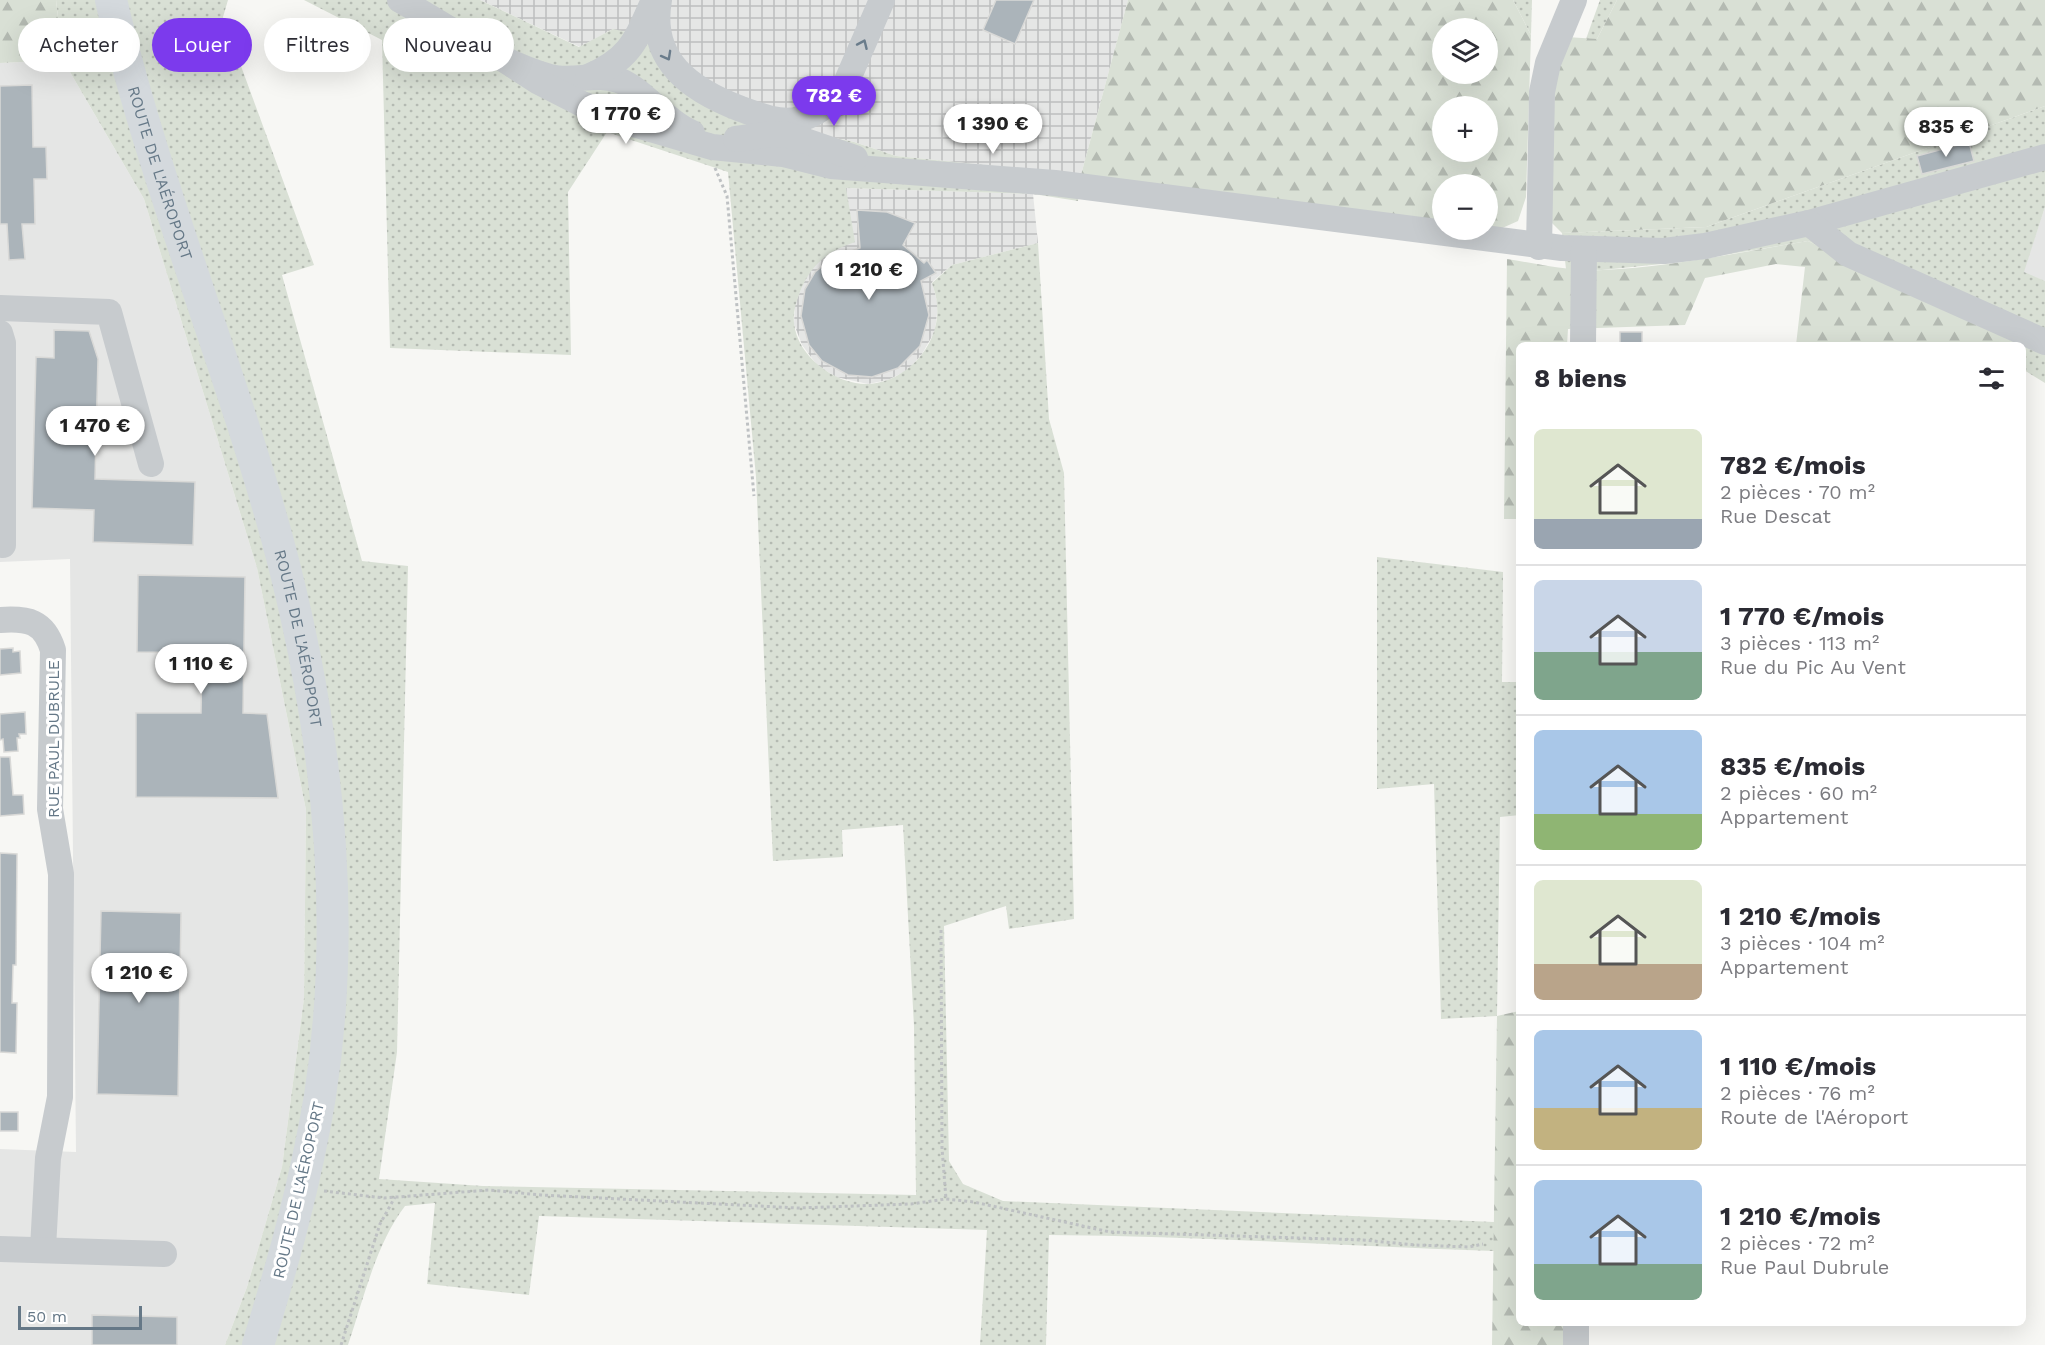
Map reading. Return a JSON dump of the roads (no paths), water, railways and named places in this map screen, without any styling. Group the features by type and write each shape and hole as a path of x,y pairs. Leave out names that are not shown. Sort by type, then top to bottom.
{"main road":[{"name":"ROUTE DE L'AÉROPORT","path":"111,0 156,165 276,537 307,666 320,737 332,865 331,976 320,1093 302,1189 258,1345"},
{"name":"ROUTE DE L'AÉROPORT","path":"251,1345 273,1295"}],"street":[{"path":"400,0 432,18"},
{"path":"604,73 637,38 654,0"},
{"path":"659,0 659,36 673,67 702,92 771,118 793,120 823,108 844,88"},
{"path":"772,152 807,140 829,119 882,0"},
{"path":"1539,247 1542,92 1548,63 1574,0"},
{"path":"514,63 553,78 604,73 628,85 670,122 696,135 725,140 778,134 807,140 849,162"},
{"path":"514,66 538,82 620,120 718,148 877,164 926,172 1075,186 1539,247 1683,249 1809,223 2045,157"},
{"path":"604,73 611,103 620,120"},
{"path":"1809,223 1848,254 2045,342"},
{"path":"1583,342 1584,249"},
{"path":"0,308 109,312 151,464"},
{"path":"0,333 3,343 3,545"},
{"name":"RUE PAUL DUBRULE","path":"0,620 18,620 39,626 48,635 53,650 50,809 61,874 60,1097 48,1158 43,1248"},
{"path":"0,1249 43,1248 164,1254"},
{"path":"1576,1326 1576,1345"}]}
